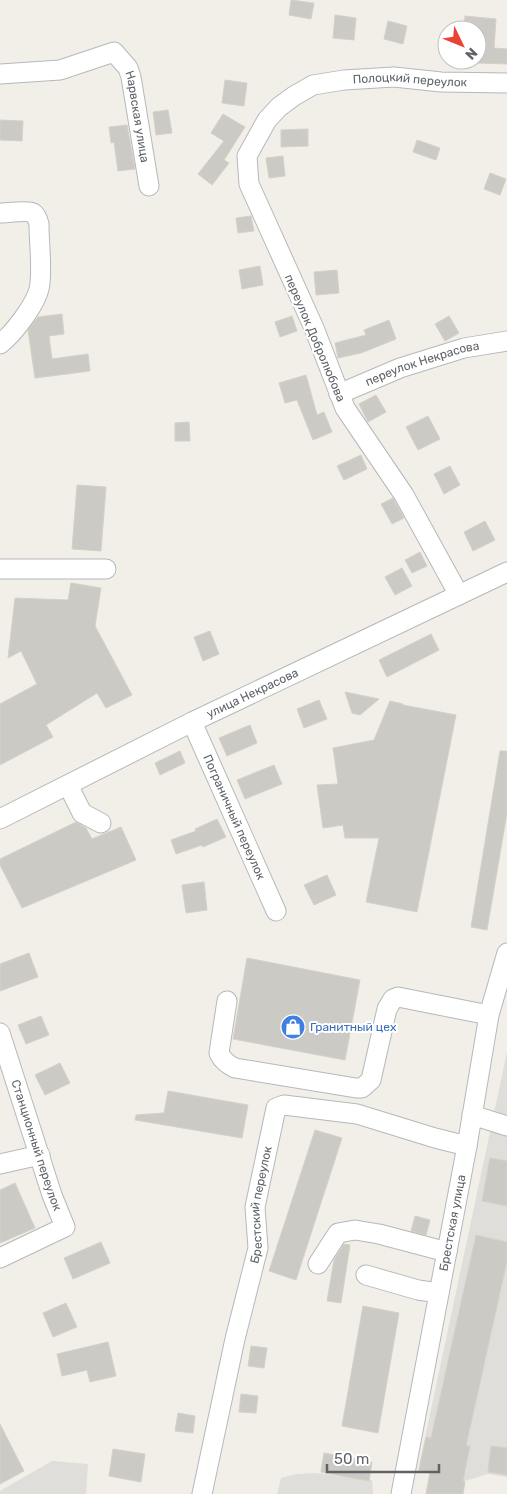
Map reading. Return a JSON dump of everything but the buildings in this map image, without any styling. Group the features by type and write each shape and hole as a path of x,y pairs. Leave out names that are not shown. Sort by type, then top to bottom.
{"street":[{"name":"Нарвская улица","path":"0,74 60,70 114,52 128,68 131,77 148,186"},
{"name":"Полоцкий переулок","path":"313,85 344,80 394,77 441,82 507,83"},
{"name":"переулок Добролюбова","path":"313,85 279,107 267,120 248,156 249,184 314,328 345,408 404,495 459,595"},
{"path":"0,213 28,212 33,213 36,217 39,224 40,285 29,311 10,336 0,344"},
{"name":"переулок Некрасова","path":"339,394 400,368 464,348 507,341"},
{"path":"0,569 106,569"},
{"name":"улица Некрасова","path":"0,819 192,722 507,572"},
{"name":"Пограничный переулок","path":"192,722 276,911"},
{"path":"68,785 82,813 101,823"},
{"name":"Брестская улица","path":"401,1494 467,1146 489,1015 507,953"},
{"path":"227,1001 220,1053 223,1060 229,1065 235,1068 356,1088 362,1088 371,1080 387,1008 393,999 398,998 489,1015"},
{"name":"Станционный переулок","path":"0,1033 52,1195 65,1227 0,1258"},
{"name":"Брестский переулок","path":"202,1494 235,1339 258,1248 255,1207 276,1108 284,1105 357,1114 467,1146"},
{"path":"472,1115 507,1126"},
{"path":"0,1164 40,1155"},
{"path":"318,1264 338,1233 355,1230 447,1252"},
{"path":"366,1275 418,1290 439,1293"}],"shaded area":[{"path":"507,1052 507,1477 488,1474 465,1481 418,1471"},
{"path":"52,1461 88,1464 86,1494 0,1494 0,1491"},
{"path":"315,1473 372,1480 373,1494 277,1494 281,1478 297,1474"}],"place":[{"name":"Гранитный цех","path":"293,1027"}]}
